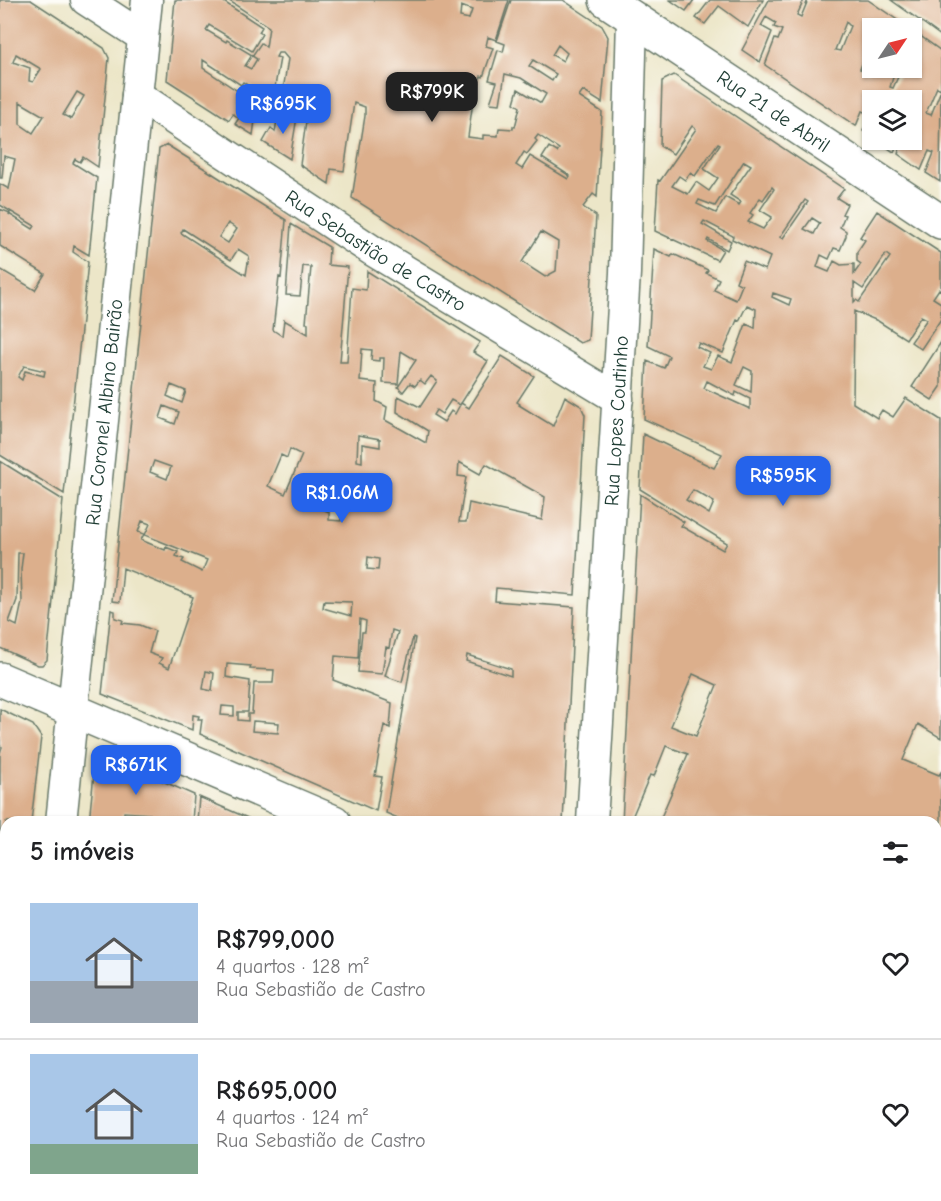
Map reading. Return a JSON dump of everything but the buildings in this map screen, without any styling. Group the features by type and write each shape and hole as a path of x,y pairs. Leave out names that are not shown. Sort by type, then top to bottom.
{"street":[{"path":"86,0 143,37"},
{"name":"Rua Coronel Albino Bairão","path":"62,816 147,0"},
{"name":"Rua 21 de Abril","path":"619,9 941,222"},
{"name":"Rua Lopes Coutinho","path":"592,816 626,273 619,9"},
{"name":"Rua Sebastião de Castro","path":"137,95 373,250 618,399"},
{"path":"0,679 320,816"}]}
